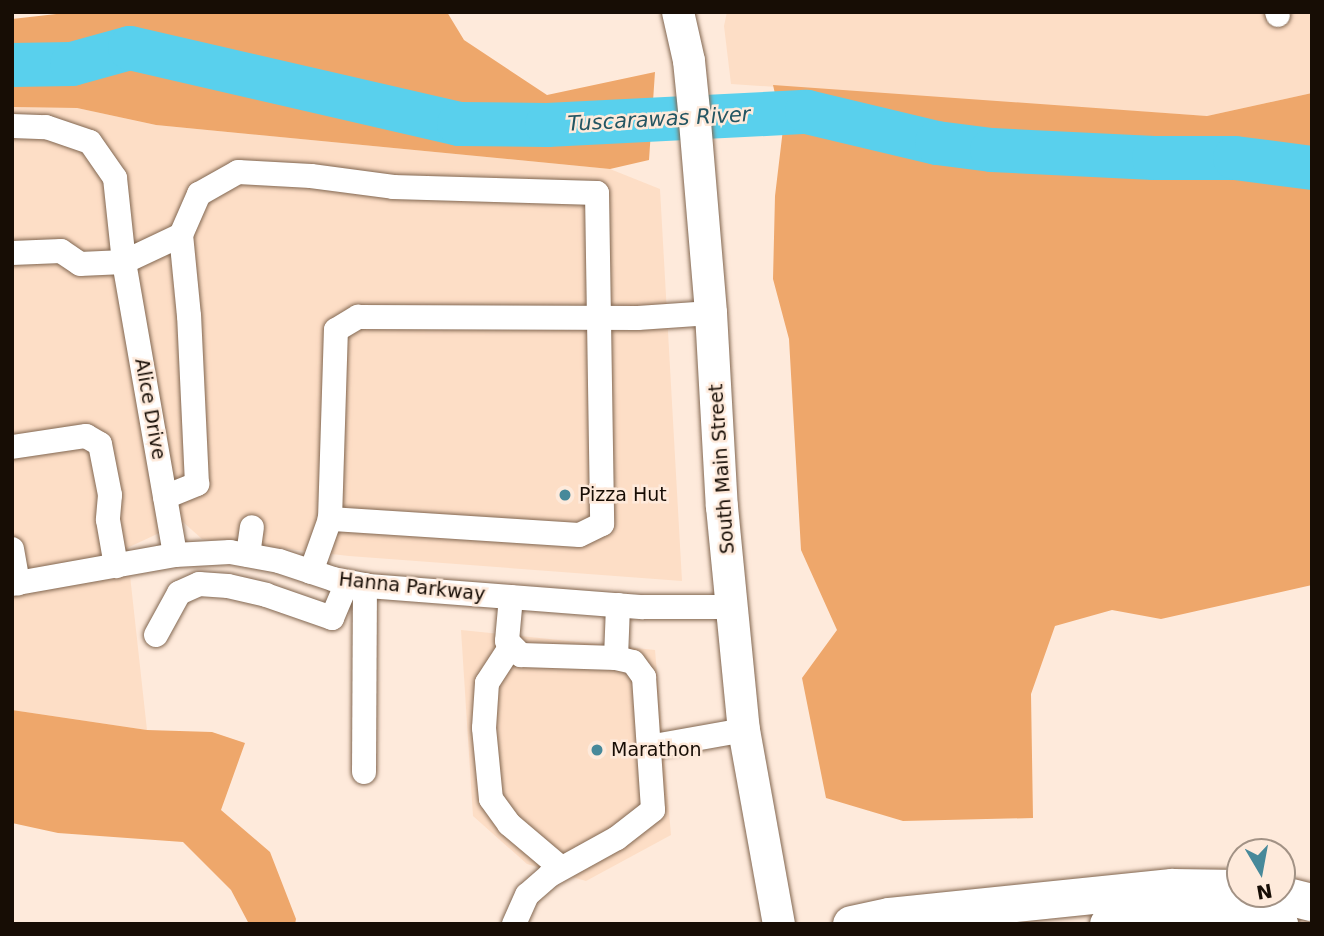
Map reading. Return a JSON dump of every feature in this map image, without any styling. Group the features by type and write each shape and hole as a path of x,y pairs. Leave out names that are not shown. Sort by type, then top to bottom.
{"highway":[{"path":"851,924 889,916 1172,887 1226,888"},
{"path":"1108,924 1192,915 1229,915 1279,924"}],"main road":[{"name":"South Main Street","path":"678,12 689,61 711,313 722,507 734,607 744,730 779,924"}],"street":[{"name":"Alice Drive","path":"12,126 46,127 90,142 115,178 124,262 165,497 184,554 199,584"},
{"path":"165,497 197,484 189,316 181,235 199,194 238,172 312,176 393,187 597,193 602,524 579,536 330,519"},
{"path":"12,253 61,251 80,264 124,262 181,235"},
{"path":"311,572 330,519 336,330 358,317 599,318 711,313"},
{"path":"12,447 86,436 100,444 110,495 108,520 116,566"},
{"path":"248,555 252,527"},
{"path":"12,549 15,584"},
{"name":"Hanna Parkway","path":"15,584 184,554 248,555 356,584 618,605 734,607"},
{"path":"156,635 179,593 199,584 228,586 266,595 332,618 356,584"},
{"path":"356,584 364,772"},
{"path":"511,597 507,641 522,655 616,658 633,662 644,677 653,810 617,838 561,868 527,895 514,924"},
{"path":"616,658 618,605"},
{"path":"511,646 487,683 484,728 491,799 509,824 561,868"},
{"path":"649,747 744,730"}],"shaded area":[{"path":"74,12 447,12 464,40 547,95 655,72 649,160 610,169 156,125 77,108 12,107 12,19"},
{"path":"727,12 1312,12 1312,93 1207,116 731,84 724,26"},
{"path":"773,85 1207,116 1312,93 1312,585 1161,619 1112,610 1055,626 1031,694 1033,818 903,821 826,798 802,678 837,630 801,550 789,339 773,279 775,196 783,129"},
{"path":"12,107 77,108 156,125 610,169 660,189 682,581 349,556 202,539 183,522 127,548 147,730 12,710"},
{"path":"461,630 655,650 671,835 586,881 527,864 473,816"},
{"path":"12,710 147,730 212,732 245,743 221,810 270,852 296,919 295,924 249,924 231,890 183,842 58,833 12,823"}],"waterway":[{"name":"Tuscarawas River","path":"12,65 72,64 130,48 459,124 547,125 807,112 937,143 992,150 1154,158 1235,158 1312,168"}],"place":[{"name":"Pizza Hut","path":"565,495"},
{"name":"Marathon","path":"597,750"}]}
